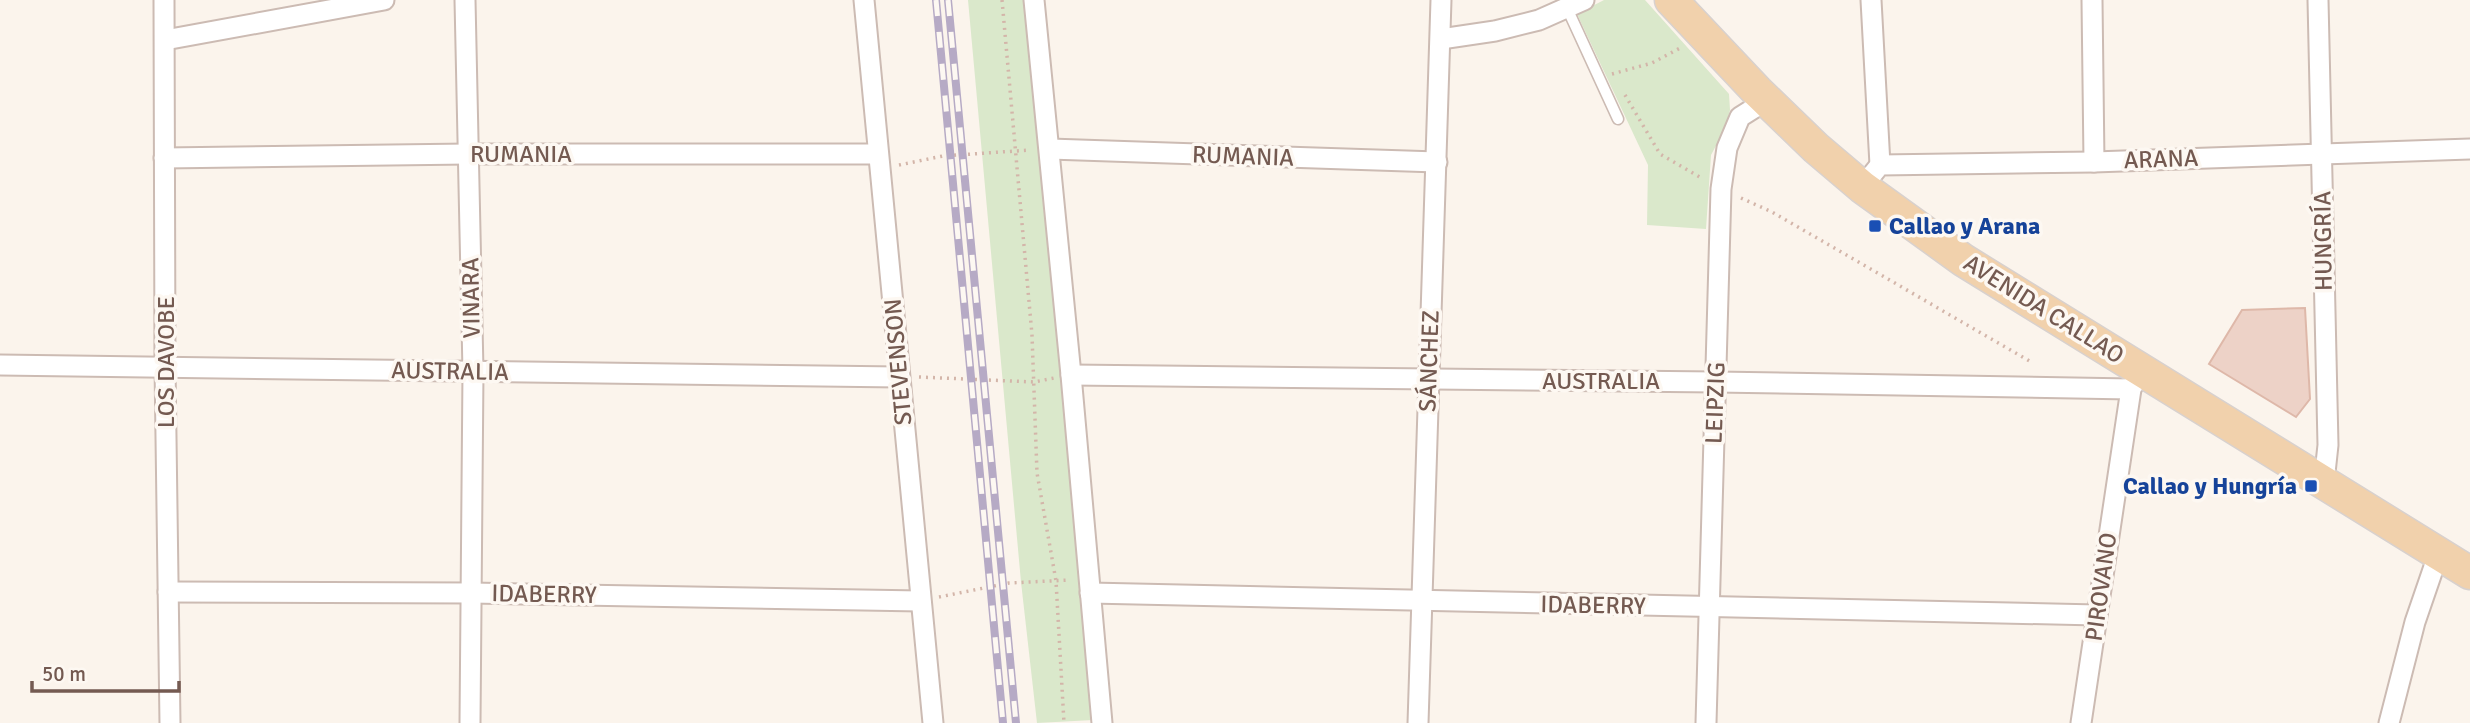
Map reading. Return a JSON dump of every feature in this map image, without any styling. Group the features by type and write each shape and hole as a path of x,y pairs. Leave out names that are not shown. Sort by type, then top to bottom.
{"main road":[{"name":"AVENIDA CALLAO","path":"1671,0 1767,100 1871,176 1963,260 2136,380 2324,482 2459,568"}],"street":[{"name":"LOS DAVOBE","path":"164,0 170,723"},
{"path":"165,40 384,0"},
{"name":"VINARA","path":"465,0 472,371 470,723"},
{"name":"STEVENSON","path":"864,0 933,723"},
{"path":"1034,0 1102,723"},
{"name":"SÁNCHEZ","path":"1418,723 1441,0"},
{"path":"1871,0 1871,176"},
{"path":"2092,0 2094,162"},
{"name":"HUNGRÍA","path":"2318,0 2328,444 2324,482"},
{"path":"1441,39 1495,31 1539,20 1576,4"},
{"name":"LEIPZIG","path":"1706,723 1721,189 1727,148 1740,117 1767,100"},
{"name":"RUMANIA","path":"1049,149 1437,162"},
{"name":"ARANA","path":"1871,176 2094,162 2470,149"},
{"name":"RUMANIA","path":"164,158 468,153 879,161"},
{"name":"AUSTRALIA","path":"0,365 899,377"},
{"name":"AUSTRALIA","path":"1071,375 1716,382 2136,380"},
{"name":"PIROVANO","path":"2081,723 2136,380"},
{"path":"2389,723 2415,622 2459,568"},
{"name":"IDABERRY","path":"1089,586 1421,601 2097,615"},
{"name":"IDABERRY","path":"168,592 472,593 920,601"}],"lane":[{"path":"1576,4 1618,119"}],"path":[{"path":"1002,0 1034,382 1037,473 1056,581 1064,723"},
{"path":"1612,74 1652,63 1705,35"},
{"path":"1619,85 1660,153 1721,189 1772,212 2033,363"},
{"path":"879,161 1049,149"},
{"path":"899,377 1034,382 1071,375"},
{"path":"920,601 1010,583 1056,581 1089,586"}],"green space":[{"path":"968,0 1027,0 1093,720 1037,723 1021,582"},
{"path":"1604,0 1645,0 1729,94 1730,110 1725,129 1711,155 1706,229 1647,225 1648,165 1577,14"}],"building":[{"path":"2305,308 2310,399 2296,417 2209,364 2242,310"}],"railway":[{"path":"936,0 1003,723"},
{"path":"948,0 1016,723"}],"place":[{"name":"Callao y Arana","path":"1875,226"},
{"name":"Callao y Hungría","path":"2311,486"}]}
